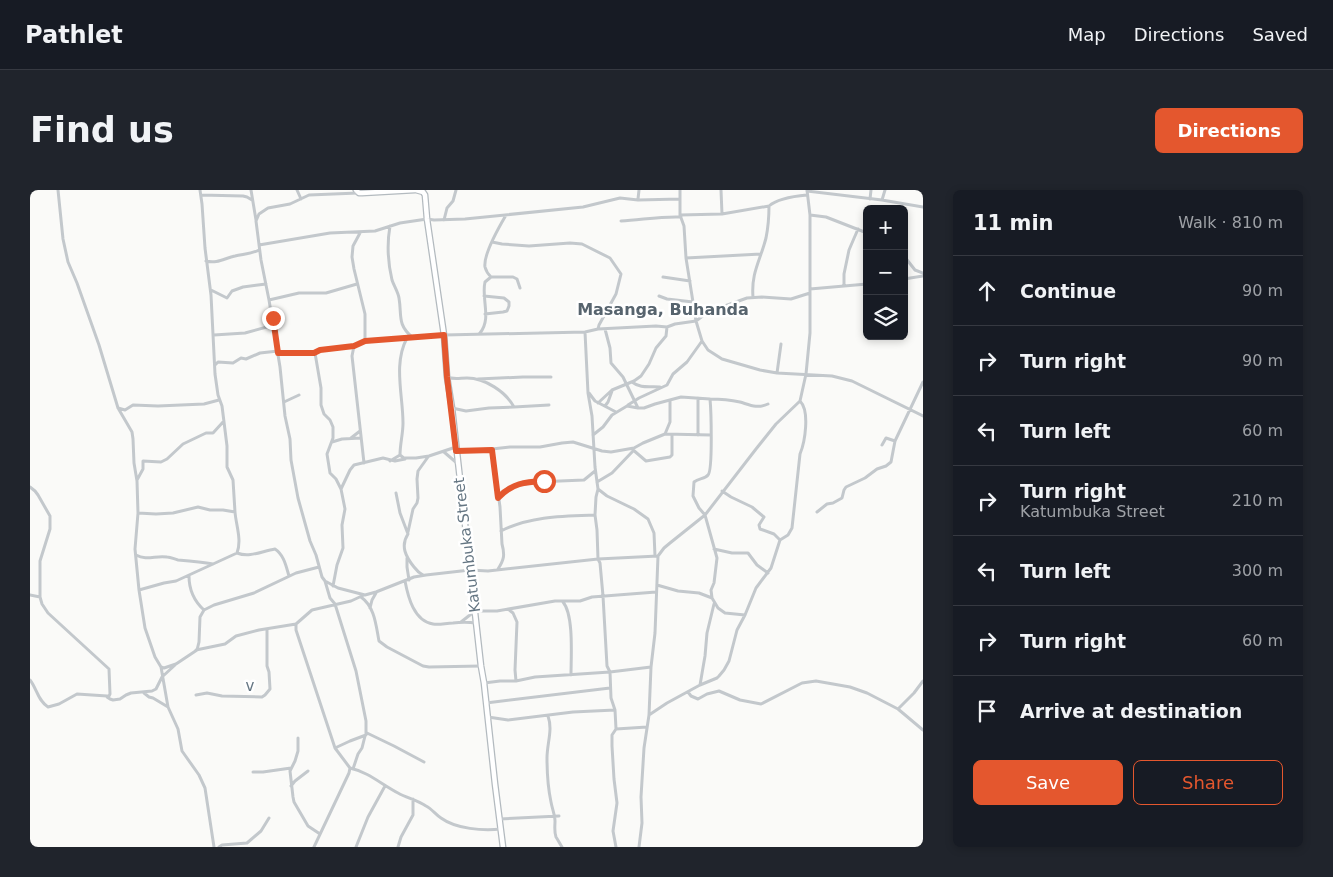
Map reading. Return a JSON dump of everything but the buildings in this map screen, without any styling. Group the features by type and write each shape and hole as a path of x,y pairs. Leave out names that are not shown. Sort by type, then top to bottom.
{"main road":[{"name":"Katumbuka Street","path":"358,192 419,190 424,195 444,335 447,377 503,847"}],"street":[{"path":"58,190 60,218 68,262 78,283 100,345 118,408 132,432 137,481 136,554 139,590 148,640 161,667 168,707 178,729 182,751 199,775 205,788 214,847"},
{"path":"200,190 214,335 215,374 219,400 222,406 227,446 227,467 233,480 235,512 239,532 237,553"},
{"path":"251,190 259,248 274,325 285,416 290,440 291,460 299,504 330,598 335,604 356,671 365,715 366,734 362,748 314,847"},
{"path":"297,190 301,199"},
{"path":"444,220 447,208 453,201 456,190"},
{"path":"638,200 639,190"},
{"path":"680,190 686,258 696,321 702,341 708,350 722,359 760,370 838,377 852,381 923,416"},
{"path":"721,190 722,214"},
{"path":"870,199 871,190"},
{"path":"882,200 885,190"},
{"path":"256,221 259,214 268,208 290,204 315,194 358,192"},
{"path":"30,680 43,704 48,707 77,694 107,696 113,700 120,699 131,693 144,693 156,689 162,677 196,650 224,644 236,636 259,630 296,624 312,610 376,592 424,575 448,571 498,570 598,558 657,556 664,548 705,515 776,424 800,401 806,374 810,333 810,215 807,192"},
{"path":"621,221 647,220 667,216 722,214 769,206 772,203 807,192 882,200 923,207"},
{"path":"200,195 243,196 252,200"},
{"path":"206,262 216,262 233,256 253,253 259,248 330,233 375,231 400,223 427,219 444,220 583,207 620,198 638,200 680,199"},
{"path":"754,297 755,268 768,227 769,206"},
{"path":"491,277 487,272 485,264 487,254 506,215"},
{"path":"810,215 826,217 863,232"},
{"path":"390,226 388,244 392,280 399,297 403,327 413,337"},
{"path":"844,286 844,274 849,250 858,230"},
{"path":"360,232 352,251 365,314 365,341"},
{"path":"492,242 529,246 576,243 610,258 621,274 620,282 616,294 598,325 598,329"},
{"path":"686,258 761,254"},
{"path":"908,261 915,270 923,275"},
{"path":"915,270 916,277"},
{"path":"908,278 923,275"},
{"path":"480,333 485,326 485,282 491,277 515,278 520,288"},
{"path":"663,277 690,281"},
{"path":"210,290 226,298 232,292 242,287 266,284"},
{"path":"269,300 299,293 326,293 358,284"},
{"path":"215,366 217,362 233,362 260,353 314,353 320,350 354,346 365,341 480,333 585,332 598,329 667,327 696,321 708,312 747,298 791,299 810,291 863,284"},
{"path":"484,296 504,298 509,302 508,311 486,314"},
{"path":"659,296 667,299 693,302"},
{"path":"214,335 245,333 274,325"},
{"path":"598,403 612,390 641,376 647,368 656,348 666,336 667,327"},
{"path":"605,329 610,348 611,363 623,377 638,408"},
{"path":"585,332 588,393 598,489 595,515 598,558 603,596 607,666 610,672 610,698 615,710 616,729 612,735 612,746 614,786 617,802 614,831 616,847"},
{"path":"400,455 403,423 399,360 407,338"},
{"path":"593,435 603,427 612,415 667,385 673,374 687,362 702,341"},
{"path":"777,373 781,344"},
{"path":"354,346 352,356 364,463"},
{"path":"314,353 321,388 321,405 324,414 330,420 333,427 333,438 327,454 330,473 341,489 345,509 342,526 344,541 336,567 333,586"},
{"path":"447,377 454,379 469,378 488,383 506,397 514,407"},
{"path":"475,379 551,377"},
{"path":"632,382 638,386 661,388"},
{"path":"817,512 827,504 842,498 846,487 891,462 895,441 923,382"},
{"path":"605,406 612,390"},
{"path":"588,393 595,401 616,413"},
{"path":"284,402 299,395"},
{"path":"628,406 648,408 655,404 681,397 737,402 759,407 768,404"},
{"path":"698,398 698,435"},
{"path":"710,399 712,443 710,474 707,477 696,480 693,496 705,515 717,558 714,583 711,590 714,603 725,613 746,614"},
{"path":"118,408 125,410 133,405 173,406 204,404 219,400"},
{"path":"665,434 670,422 670,400"},
{"path":"780,540 786,538 792,528 805,418 803,404 800,401"},
{"path":"452,408 466,411 549,405"},
{"path":"137,481 143,469 143,461 163,461 183,444 213,433 223,422"},
{"path":"217,429 225,432"},
{"path":"350,438 360,431"},
{"path":"597,482 612,473 633,450 665,434 711,435"},
{"path":"341,489 352,467 356,464 383,458 390,461 399,461 404,458 429,456 456,449 492,450 510,447 540,447 576,442 606,452 633,450 646,461 670,458 672,455 672,435"},
{"path":"332,442 350,438 361,438"},
{"path":"882,445 886,438 895,441"},
{"path":"492,450 504,557 498,570"},
{"path":"441,452 447,453 458,464"},
{"path":"400,455 405,459"},
{"path":"390,461 400,455"},
{"path":"429,456 418,471 418,498 412,512 408,534 404,543 410,602 418,616 431,624 476,623"},
{"path":"498,498 508,488 513,486 536,482 584,480 595,471"},
{"path":"30,487 35,490 48,511 50,523 49,535 40,562 40,601 48,613 87,650 110,668 111,688 110,695 107,696"},
{"path":"598,489 648,519 654,534 657,556 655,632 643,762 642,824 639,847"},
{"path":"722,491 752,507 764,518 759,525 760,529 774,534 780,540"},
{"path":"396,493 400,514 408,534"},
{"path":"138,513 156,514 198,507 235,512"},
{"path":"501,531 510,526 548,517 595,515"},
{"path":"648,715 700,685 717,678 724,670 740,623 746,614 756,588 771,568 780,540"},
{"path":"139,590 176,581 237,553 248,555 272,549 278,550 285,562 289,576"},
{"path":"714,549 732,553 748,553 757,565 768,573"},
{"path":"136,554 147,558 166,556 176,560 215,564"},
{"path":"407,558 419,573 424,575"},
{"path":"196,650 200,617 204,610 214,605 254,593 302,570 319,567"},
{"path":"189,576 189,582 196,602 204,610"},
{"path":"325,581 338,588 365,595"},
{"path":"656,585 678,591 699,593 712,598"},
{"path":"31,595 38,594 40,591"},
{"path":"370,608 376,592"},
{"path":"461,622 476,611 508,609 550,601 580,601 591,597 656,592"},
{"path":"31,595 40,597"},
{"path":"360,597 368,603 376,623 379,641 387,647 423,666 481,666"},
{"path":"562,601 567,608 569,619 571,675"},
{"path":"700,685 707,633 714,603"},
{"path":"508,609 513,613 517,622 516,681"},
{"path":"296,624 296,630 335,748 351,768 370,775 399,794 413,799 429,808 447,822 478,830 501,829"},
{"name":"v","path":"196,695 207,693 222,696 265,696 270,689 269,672 266,666 267,629"},
{"path":"161,667 164,668 176,664"},
{"path":"484,683 651,667"},
{"path":"688,692 691,696 698,699 707,694 719,692 740,700 761,704 802,683 816,681 850,687 867,693 898,708 923,730"},
{"path":"898,708 914,693 923,681"},
{"path":"486,703 610,688"},
{"path":"144,693 168,707"},
{"path":"488,717 508,720 573,712 615,710"},
{"path":"548,716 550,735 547,749 547,767 555,821 554,830 562,847"},
{"path":"616,729 647,727"},
{"path":"335,748 366,734 424,762"},
{"path":"298,738 298,751 295,761 290,768 294,802 308,826 320,834"},
{"path":"253,772 290,768"},
{"path":"283,769 290,776"},
{"path":"291,787 295,781 308,771"},
{"path":"356,847 368,817 385,786"},
{"path":"398,847 401,837 413,815 413,799"},
{"path":"500,819 560,816"},
{"path":"219,847 222,845 247,843 261,832 269,818"}],"district":[{"name":"Masanga, Buhanda","path":"663,309"}],"route":[{"path":"273,318 278,353 314,353 320,350 354,346 365,341 444,335 456,451 492,450 498,498 508,488 513,486 544,481"}]}
